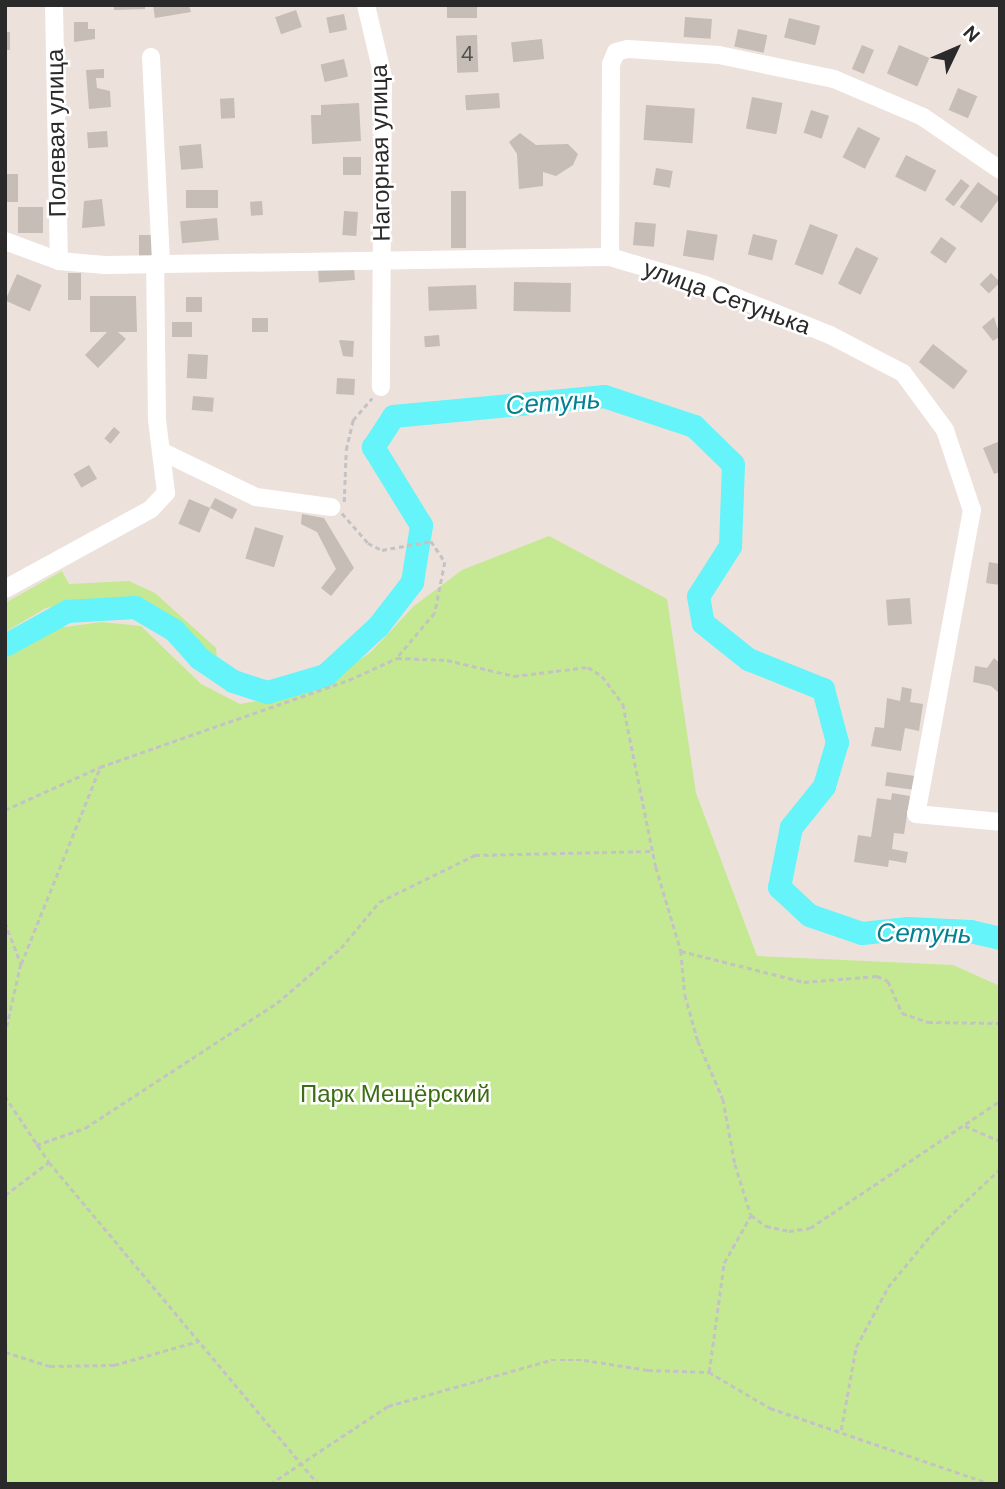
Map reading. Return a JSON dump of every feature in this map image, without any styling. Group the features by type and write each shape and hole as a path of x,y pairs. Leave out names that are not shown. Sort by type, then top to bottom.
{"street":[{"name":"Полевая улица","path":"54,5 59,261"},
{"name":"Нагорная улица","path":"366,5 383,77 381,387"},
{"name":"улица Сетунька","path":"1000,170 923,117 834,79 719,55 628,49 615,52 611,64 610,257 705,285 830,335 903,373 944,430 972,510 916,814 1000,822"},
{"path":"5,589 160,502 168,482 157,420 158,264 151,57"},
{"path":"5,241 59,261 158,264 610,257"},
{"path":"163,452 256,497 331,507"}],"path":[{"path":"5,810 100,767 349,680 397,658 435,613 442,590 445,562 431,541 382,550 368,542 339,510 347,497 346,450 353,420 381,387"},
{"path":"397,658 447,660 514,676 568,666 588,667 602,676 623,704 653,851 681,951 685,995 698,1041 723,1099 735,1164 751,1215 766,1226 789,1231 810,1228 1000,1101"},
{"path":"5,1035 21,964 100,767"},
{"path":"36,1145 85,1128 277,1003 341,948 379,902 475,855 653,851"},
{"path":"5,922 21,964"},
{"path":"681,951 804,982 862,974 877,976 888,981 902,1013 928,1022 1000,1023"},
{"path":"5,1096 49,1162 318,1484"},
{"path":"965,1126 1000,1141"},
{"path":"5,1195 49,1162"},
{"path":"841,1431 856,1347 888,1287 935,1230 1000,1169"},
{"path":"709,1372 724,1263 751,1215"},
{"path":"5,1352 50,1366 114,1365 199,1341"},
{"path":"270,1484 388,1406 551,1360 709,1372 770,1408 991,1484"}],"green space":[{"name":"Парк Мещёрский","path":"549,536 667,599 696,793 757,956 953,965 1000,986 1000,1484 5,1484 5,659 25,641 58,628 101,622 141,626 201,684 240,704 309,692 370,653 414,606 462,570"},
{"path":"62,571 69,584 129,581 155,593 216,648 217,662 138,604 74,602 46,608 5,632 5,603"}],"building":[{"path":"114,5 145,5 145,9 114,10"},
{"path":"153,5 189,5 191,12 155,18"},
{"path":"447,5 477,5 477,18 447,18"},
{"path":"296,10 302,27 281,34 275,17"},
{"path":"344,14 347,30 329,33 326,17"},
{"path":"685,17 712,19 711,39 684,37"},
{"path":"789,18 820,26 815,45 784,37"},
{"path":"74,22 88,22 88,29 95,29 95,39 74,42"},
{"path":"738,29 767,35 764,53 734,47"},
{"path":"5,32 10,32 10,50 5,50"},
{"path":"477,35 478,72 457,73 456,36"},
{"path":"542,39 544,59 513,62 511,42"},
{"path":"862,45 874,50 864,74 852,69"},
{"path":"899,45 929,58 917,86 887,74"},
{"path":"344,59 348,77 325,82 321,64"},
{"path":"104,69 104,78 96,78 97,88 110,91 111,107 89,109 86,70"},
{"path":"958,88 977,96 968,118 949,110"},
{"path":"499,93 500,108 466,110 465,95"},
{"path":"752,97 782,103 776,134 746,128"},
{"path":"234,98 235,118 221,119 220,99"},
{"path":"359,103 361,141 312,144 311,115 321,115 321,105"},
{"path":"646,105 695,108 692,143 644,140"},
{"path":"811,110 829,116 822,139 804,133"},
{"path":"858,127 880,138 865,169 843,157"},
{"path":"107,131 108,147 88,148 87,132"},
{"path":"520,133 536,145 568,144 578,154 573,165 556,176 543,172 543,186 519,189 517,154 509,142"},
{"path":"201,144 203,168 181,170 179,146"},
{"path":"906,155 936,170 925,192 895,176"},
{"path":"343,157 361,157 361,175 343,175"},
{"path":"656,168 673,171 670,188 653,185"},
{"path":"5,174 18,174 18,202 5,202"},
{"path":"961,179 970,186 954,206 945,199"},
{"path":"978,182 1000,198 982,223 960,207"},
{"path":"186,190 218,190 218,208 186,208"},
{"path":"451,191 466,191 466,248 451,248"},
{"path":"102,199 105,226 82,228 84,201"},
{"path":"262,201 263,215 251,216 250,202"},
{"path":"18,207 43,207 43,233 18,233"},
{"path":"344,211 358,212 356,236 342,235"},
{"path":"217,218 219,240 182,243 180,221"},
{"path":"635,222 656,224 654,247 633,245"},
{"path":"810,224 838,235 823,275 795,264"},
{"path":"687,230 718,235 714,261 683,256"},
{"path":"753,234 777,240 772,260 748,254"},
{"path":"139,235 152,235 152,256 139,256"},
{"path":"941,237 957,248 946,263 930,253"},
{"path":"856,247 878,258 860,295 838,284"},
{"path":"354,267 355,280 319,282 318,270"},
{"path":"68,273 81,273 81,300 68,300"},
{"path":"991,273 1000,282 989,294 980,284"},
{"path":"17,274 42,285 30,311 5,300"},
{"path":"514,282 571,283 570,312 513,311"},
{"path":"476,285 477,309 429,311 428,287"},
{"path":"90,296 136,296 137,332 118,332 126,339 98,368 85,355 107,332 90,332"},
{"path":"186,297 202,297 202,312 186,312"},
{"path":"994,317 1000,336 993,341 982,327"},
{"path":"252,318 268,318 268,332 252,332"},
{"path":"172,322 192,322 192,337 172,337"},
{"path":"439,335 440,346 425,347 424,336"},
{"path":"339,340 354,341 353,357 343,356"},
{"path":"933,344 968,371 954,389 919,362"},
{"path":"188,354 208,355 207,379 187,378"},
{"path":"337,378 355,379 354,395 336,394"},
{"path":"193,396 214,398 213,412 192,410"},
{"path":"114,427 120,432 110,444 104,438"},
{"path":"1000,441 1000,472 994,474 983,448"},
{"path":"89,465 97,479 81,488 73,474"},
{"path":"215,498 237,509 232,519 210,508"},
{"path":"189,499 210,508 200,533 178,524"},
{"path":"302,514 324,518 354,568 331,596 321,588 336,569 317,532 301,524"},
{"path":"255,527 284,536 274,567 245,559"},
{"path":"989,562 1000,564 1000,585 986,583"},
{"path":"910,598 912,624 888,626 886,600"},
{"path":"994,658 1000,663 1000,694 991,686 973,682 975,666 987,668"},
{"path":"902,687 912,689 910,702 923,704 919,731 905,728 901,751 871,746 875,727 884,728 887,698 900,701"},
{"path":"887,772 915,776 913,790 885,786"},
{"path":"892,793 910,796 904,834 894,833 892,849 908,852 906,863 889,860 888,867 854,862 858,835 871,837 877,798 891,800"}],"waterway":[{"name":"Сетунь","path":"5,645 67,611 135,607 174,630 199,658 233,681 267,692 325,675 378,626 412,582 421,525 373,447 393,416 604,396 694,426 733,464 730,546 698,596 703,623 748,659 823,689 837,742 824,786 791,827 779,887 809,915 862,933 908,928 970,931 1000,938"}]}
